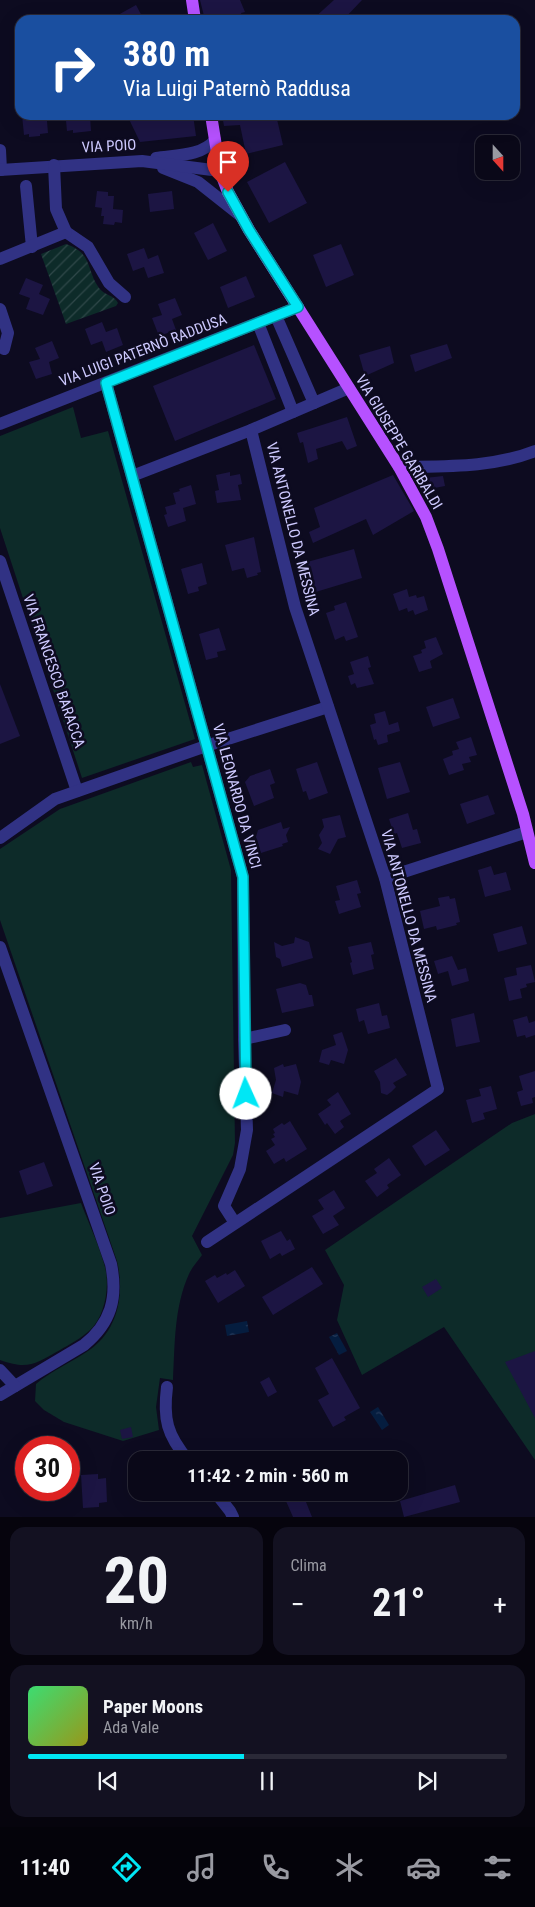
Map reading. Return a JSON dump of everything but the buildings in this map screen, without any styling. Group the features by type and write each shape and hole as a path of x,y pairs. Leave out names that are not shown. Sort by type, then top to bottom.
{"main road":[{"path":"192,0 194,15"},
{"name":"VIA GIUSEPPE GARIBALDI","path":"212,120 220,171 228,192 241,216 399,467 426,517 527,832 535,863"}],"street":[{"path":"142,161 200,151 210,146 215,140"},
{"path":"0,150 1,170"},
{"path":"142,161 198,182 241,216"},
{"name":"VIA POIO","path":"1,170 142,161 220,171"},
{"path":"54,166 56,209 66,232 88,247 109,283 125,297"},
{"path":"26,186 32,247"},
{"path":"0,259 66,232"},
{"name":"VIA LUIGI PATERNÒ RADDUSA","path":"0,424 298,307"},
{"path":"0,309 8,333 4,348"},
{"path":"276,316 314,403"},
{"path":"258,323 293,412"},
{"name":"VIA LEONARDO DA VINCI","path":"106,383 243,877 244,1039 247,1130 240,1169 224,1206 235,1223"},
{"path":"132,476 252,430 349,388"},
{"name":"VIA ANTONELLO DA MESSINA","path":"207,1242 438,1089 385,878 295,607 252,430"},
{"path":"399,467 463,466 509,460 535,451"},
{"name":"VIA FRANCESCO BARACCA","path":"0,561 77,791"},
{"path":"0,838 55,799 328,706"},
{"path":"385,878 527,832"},
{"name":"VIA POIO","path":"0,947 110,1264 114,1289 109,1315 95,1336 84,1345 0,1395"},
{"path":"244,1039 285,1030"},
{"path":"0,1370 15,1386"},
{"path":"167,1387 165,1406 169,1430 174,1444 180,1451"},
{"path":"222,1501 233,1517"}],"green space":[{"path":"66,244 81,252 99,288 118,303 116,306 66,324 41,254"},
{"path":"73,407 81,438 108,431 195,739 82,778 0,528 0,436"},
{"path":"191,762 193,767 202,765 231,870 235,1143 233,1155 192,1236 202,1255 189,1274 180,1299 176,1326 173,1380 160,1378 156,1407 159,1430 123,1441 64,1422 44,1410 35,1401 36,1384 88,1351 106,1333 117,1311 120,1286 117,1261 0,920 0,849 60,809"},
{"path":"535,1114 535,1460 444,1327 362,1375 337,1320 344,1285 325,1250 512,1123"},
{"path":"81,1203 105,1267 107,1283 105,1301 99,1318 89,1331 82,1336 37,1362 18,1365 0,1360 0,1218"}],"water":[{"path":"247,1321 249,1332 227,1336 225,1325"},
{"path":"337,1333 347,1351 339,1355 329,1337"},
{"path":"378,1407 389,1425 382,1430 370,1412"}],"route":[{"path":"228,192 249,230 298,307 106,383 243,877 246,1094"}]}
